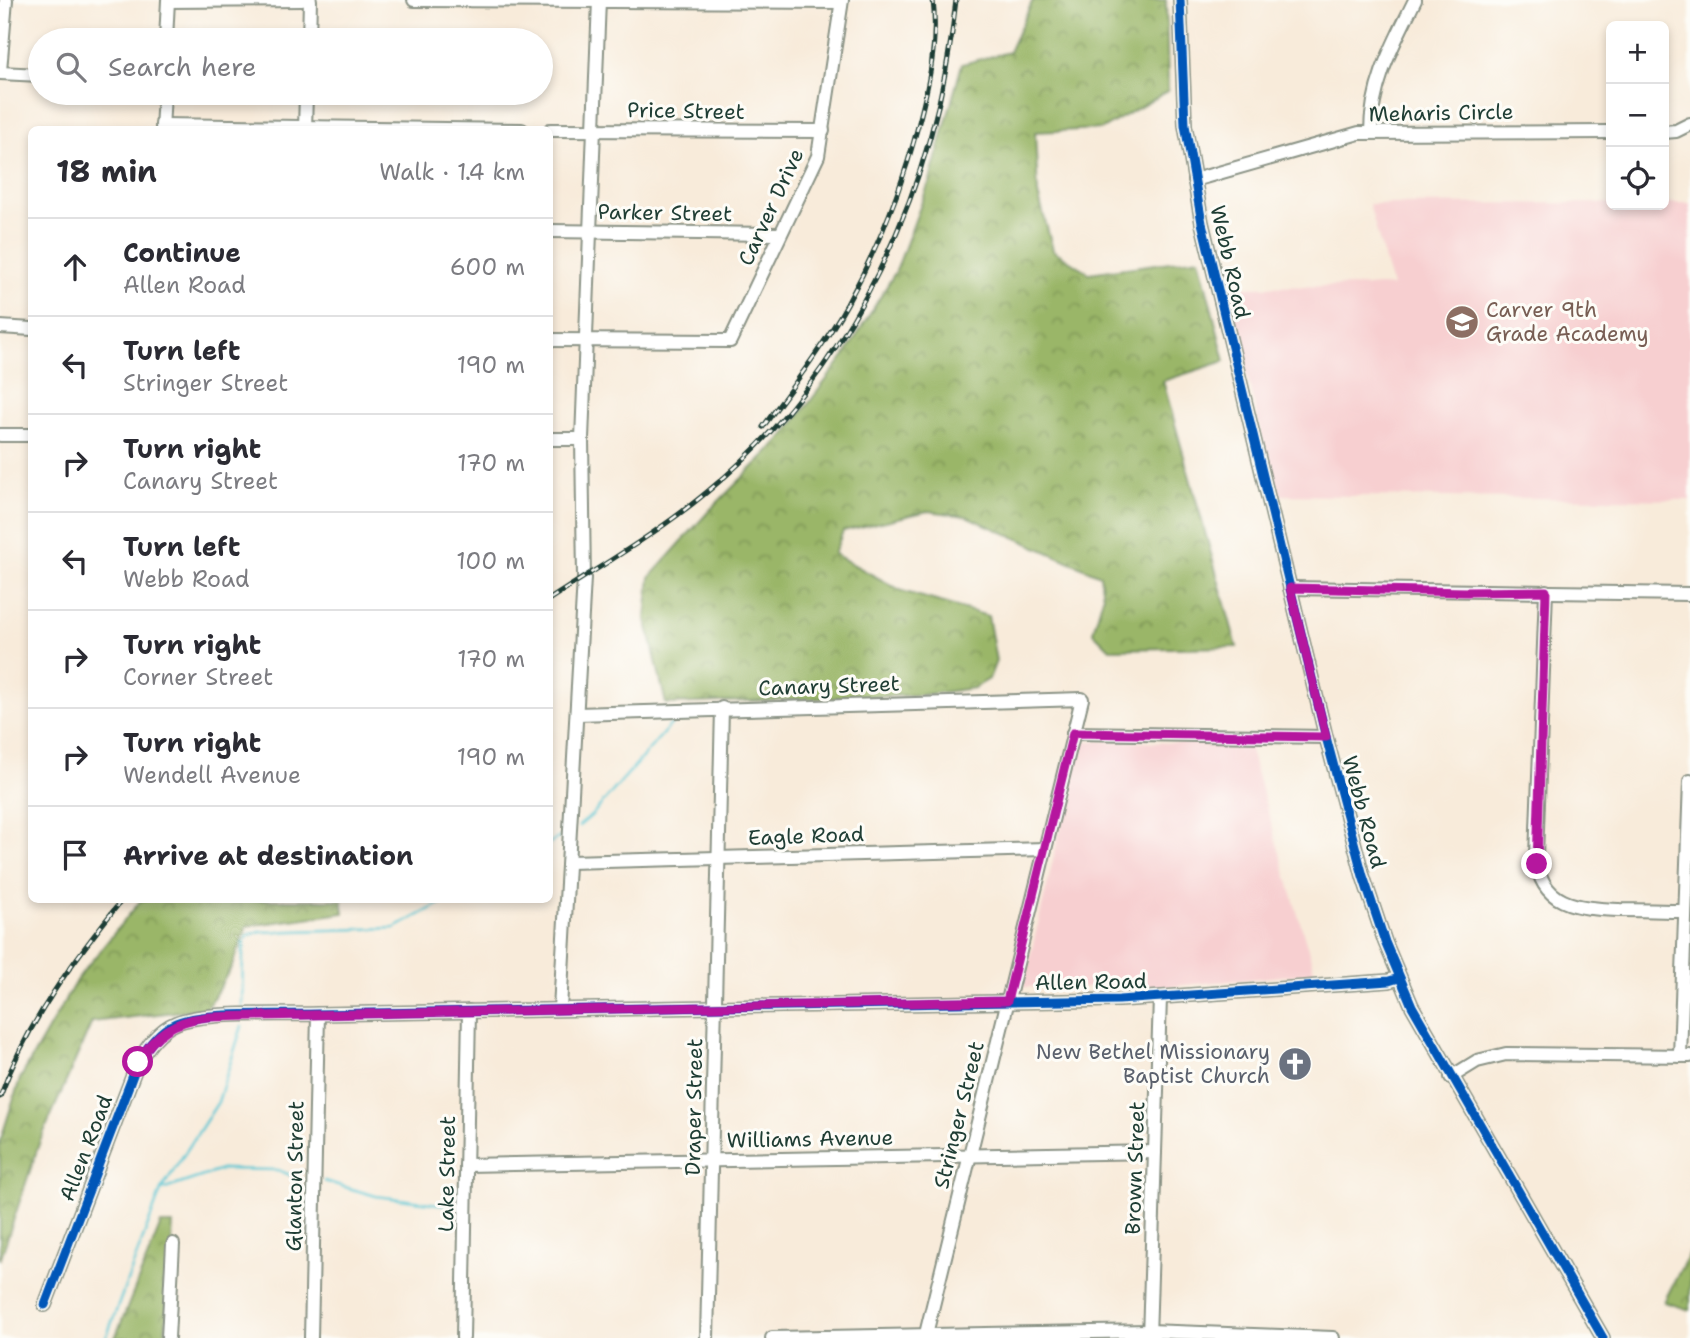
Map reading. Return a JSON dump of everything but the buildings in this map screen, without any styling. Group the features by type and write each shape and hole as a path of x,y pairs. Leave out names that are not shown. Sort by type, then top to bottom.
{"street":[{"path":"6,0 0,72 28,74"},
{"path":"167,28 168,1 302,0"},
{"path":"309,28 310,0"},
{"path":"414,0 842,1"},
{"path":"560,1009 584,578 582,439 600,0"},
{"name":"Webb Road","path":"1180,0 1182,87 1194,180 1211,265 1326,737 1363,876 1399,978 1451,1077 1602,1338"},
{"path":"1371,132 1374,93 1379,76 1415,0"},
{"name":"Carver Drive","path":"585,341 730,341 818,156 842,1"},
{"path":"162,126 163,105"},
{"path":"305,126 306,105"},
{"path":"1669,132 1690,124"},
{"name":"Price Street","path":"553,130 823,131"},
{"name":"Meharis Circle","path":"1194,180 1347,135 1371,132 1606,132"},
{"name":"Parker Street","path":"553,231 780,234"},
{"path":"0,327 28,330"},
{"path":"553,340 585,341"},
{"path":"0,435 28,435"},
{"path":"553,439 582,439"},
{"path":"1290,588 1690,594"},
{"path":"1546,591 1536,856 1542,878 1556,897 1576,907 1685,911"},
{"name":"Canary Street","path":"577,714 1082,699"},
{"name":"Stringer Street","path":"925,1337 1082,699"},
{"name":"Draper Street","path":"707,1338 722,708"},
{"path":"1073,733 1326,737"},
{"path":"1451,1077 1477,1061 1506,1054 1685,1056 1685,911 1690,781"},
{"name":"Eagle Road","path":"569,862 1045,849"},
{"name":"Allen Road","path":"45,1305 134,1071 155,1038 176,1023 191,1019 318,1014 1160,998 1389,981 1399,978"},
{"name":"Brown Street","path":"1149,1335 1160,998"},
{"name":"Lake Street","path":"463,1338 469,1011"},
{"name":"Glanton Street","path":"311,1338 318,1014"},
{"name":"Williams Avenue","path":"466,1165 1155,1152"},
{"path":"168,1338 173,1244"},
{"path":"772,1338 1149,1335 1333,1338"}],"shaded area":[{"name":"Carver 9th Grade Academy","path":"1606,203 1606,210 1669,210 1669,203 1690,203 1690,500 1276,495 1226,287 1392,286 1369,204"},
{"path":"1081,741 1248,744 1315,973 1163,987 1023,987"}],"green space":[{"path":"1033,0 1166,0 1168,91 1102,129 1035,132 1038,194 1053,250 1089,273 1199,258 1225,361 1163,381 1237,647 1110,649 1093,632 1103,597 1100,575 966,516 928,511 843,531 834,554 902,591 988,616 996,661 989,679 974,688 921,695 666,704 646,618 650,577 709,511 784,436 845,355 896,271 930,180 962,64 1009,52"},
{"path":"139,903 342,903 344,913 247,926 232,966 207,1008 92,1022 40,1141 0,1260 0,1142 20,1079 77,979"},
{"path":"161,1224 173,1224 165,1338 115,1338"},
{"path":"1690,1251 1690,1310 1664,1302"}],"waterway":[{"path":"579,826 592,815 673,722"},
{"path":"553,841 560,837"},
{"path":"242,1008 243,951 248,935 259,932 395,928 441,903"},
{"path":"106,1338 161,1190 218,1102 242,1026"},
{"path":"162,1190 224,1169 278,1170 300,1179"},
{"path":"324,1181 376,1196 454,1206"}],"railway":[{"path":"763,427 838,320 869,261 888,217 905,172 926,95 932,63 933,0"},
{"path":"553,597 650,535 707,492 759,444 805,391 845,333 879,271 907,206 930,138 946,70 956,0"},
{"path":"0,1097 37,1018 86,945 120,903"}],"cycle path":[{"path":"1180,0 1185,125 1202,223 1326,737 1363,876 1385,942 1412,1006 1603,1338"},
{"path":"45,1305 138,1062 159,1034 176,1023 189,1019 245,1014 1119,1000 1389,981 1399,978"}],"place":[{"name":"Carver 9th Grade Academy","path":"1462,322"},
{"name":"New Bethel Missionary Baptist Church","path":"1295,1064"}],"route":[{"path":"138,1062 165,1029 176,1023 207,1017 1007,1001 1073,733 1326,737 1290,588 1546,591 1537,864"}]}
